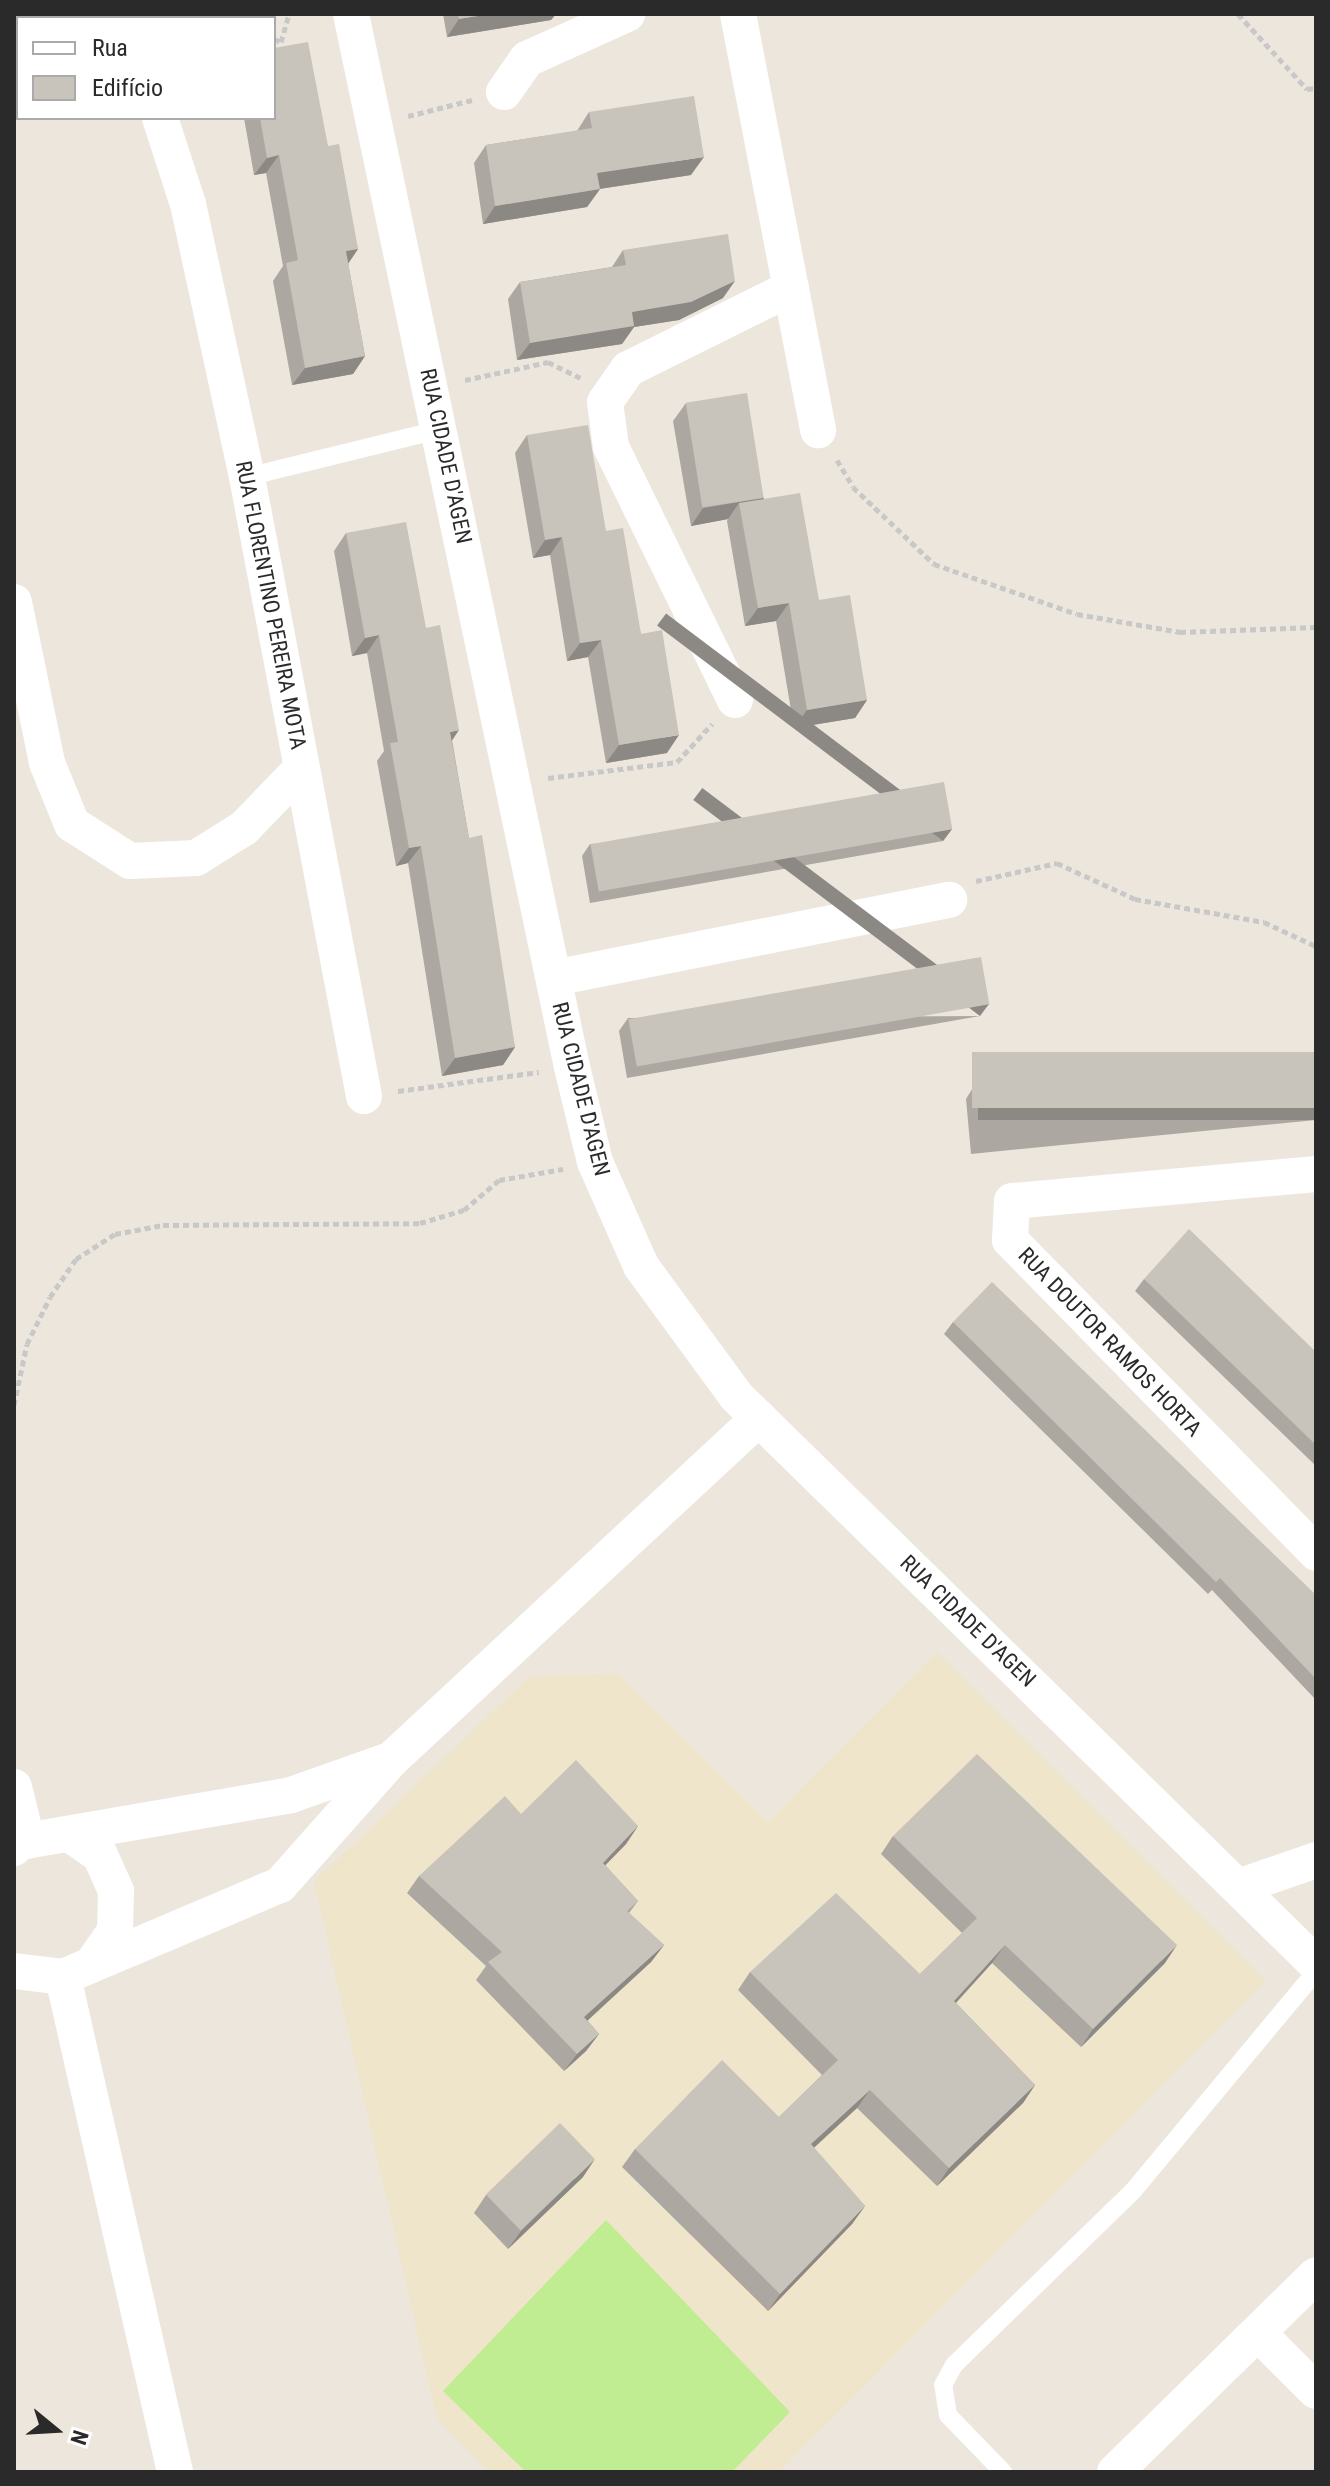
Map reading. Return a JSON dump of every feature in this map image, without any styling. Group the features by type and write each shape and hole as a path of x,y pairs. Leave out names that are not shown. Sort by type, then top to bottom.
{"street":[{"name":"RUA CIDADE D'AGEN","path":"351,14 442,429 572,1067 595,1162 641,1266 759,1418 1241,1886 1316,1964"},
{"path":"358,49 376,14"},
{"path":"504,92 527,59 627,14"},
{"path":"738,14 818,430"},
{"name":"RUA FLORENTINO PEREIRA MOTA","path":"161,120 188,204 247,477 364,1096"},
{"path":"735,700 611,447 605,402 628,369 791,288"},
{"path":"14,602 47,763 72,824 130,861 196,858 244,828 302,768"},
{"path":"554,978 949,900"},
{"name":"RUA DOUTOR RAMOS HORTA","path":"1316,1174 1012,1201 1010,1240 1316,1553"},
{"path":"43,1969 280,1885 392,1759 759,1418"},
{"path":"14,1787 18,1842 291,1795 392,1759"},
{"path":"43,1969 115,1931 116,1891 100,1855 71,1835"},
{"path":"1241,1886 1316,1860"},
{"path":"43,1969 175,2472"},
{"path":"1115,2472 1316,2275"},
{"path":"1258,2333 1316,2391"}],"lane":[{"path":"247,477 442,429"},
{"path":"1003,2472 948,2415 943,2385 954,2365 1133,2191 1316,1971"}],"path":[{"path":"276,40 281,42 289,14"},
{"path":"1238,14 1307,89 1316,88"},
{"path":"375,125 504,92"},
{"path":"433,387 548,362 610,393"},
{"path":"818,430 853,487 934,564 1077,614 1180,632 1316,627"},
{"path":"512,782 677,762 735,700"},
{"path":"949,900 984,874 1057,863 1135,899 1264,922 1316,946"},
{"path":"364,1096 572,1067"},
{"path":"14,1405 27,1344 50,1297 76,1259 115,1234 163,1225 420,1223 464,1210 499,1180 595,1162"}],"shaded area":[{"path":"937,1652 1266,1981 779,2472 490,2472 437,2419 314,1882 529,1677 618,1673 768,1822"}],"green space":[{"path":"606,2220 790,2412 732,2472 526,2472 443,2391"}],"building":[{"path":"458,14 490,14 459,19"},
{"path":"308,42 328,146 339,144 358,249 346,251 365,356 305,368 286,263 298,260 279,155 267,158 260,120 276,120 276,48"},
{"path":"694,96 704,157 597,173 600,189 495,206 486,145 592,128 589,112"},
{"path":"728,234 735,281 691,302 632,312 634,326 530,343 520,282 626,265 623,250"},
{"path":"747,393 764,498 702,507 686,403"},
{"path":"588,425 606,531 623,528 641,634 662,630 679,735 619,745 601,640 580,643 562,537 545,540 527,435"},
{"path":"800,493 819,600 850,595 867,700 807,710 789,603 758,608 739,503"},
{"path":"406,522 426,628 440,625 459,730 450,732 469,838 482,835 515,1047 455,1058 421,846 409,848 390,743 398,742 379,635 365,638 346,533"},
{"path":"944,782 952,829 599,892 590,844"},
{"path":"981,957 989,1004 637,1066 628,1019"},
{"path":"972,1052 1316,1052 1316,1108 972,1108"},
{"path":"1189,1229 1316,1352 1316,1445 1144,1279"},
{"path":"992,1282 1316,1595 1316,1679 1220,1578 1216,1582 953,1322"},
{"path":"977,1754 1177,1945 1093,2029 1005,1945 954,2001 1035,2085 949,2168 870,2090 811,2144 865,2206 780,2294 635,2149 722,2060 779,2117 838,2060 750,1972 836,1893 920,1974 977,1918 893,1836"},
{"path":"576,1760 638,1826 603,1863 638,1901 627,1911 664,1945 584,2017 599,2034 577,2054 488,1962 502,1952 419,1876 505,1796 521,1814"},
{"path":"560,2123 595,2159 521,2231 486,2195"}]}
